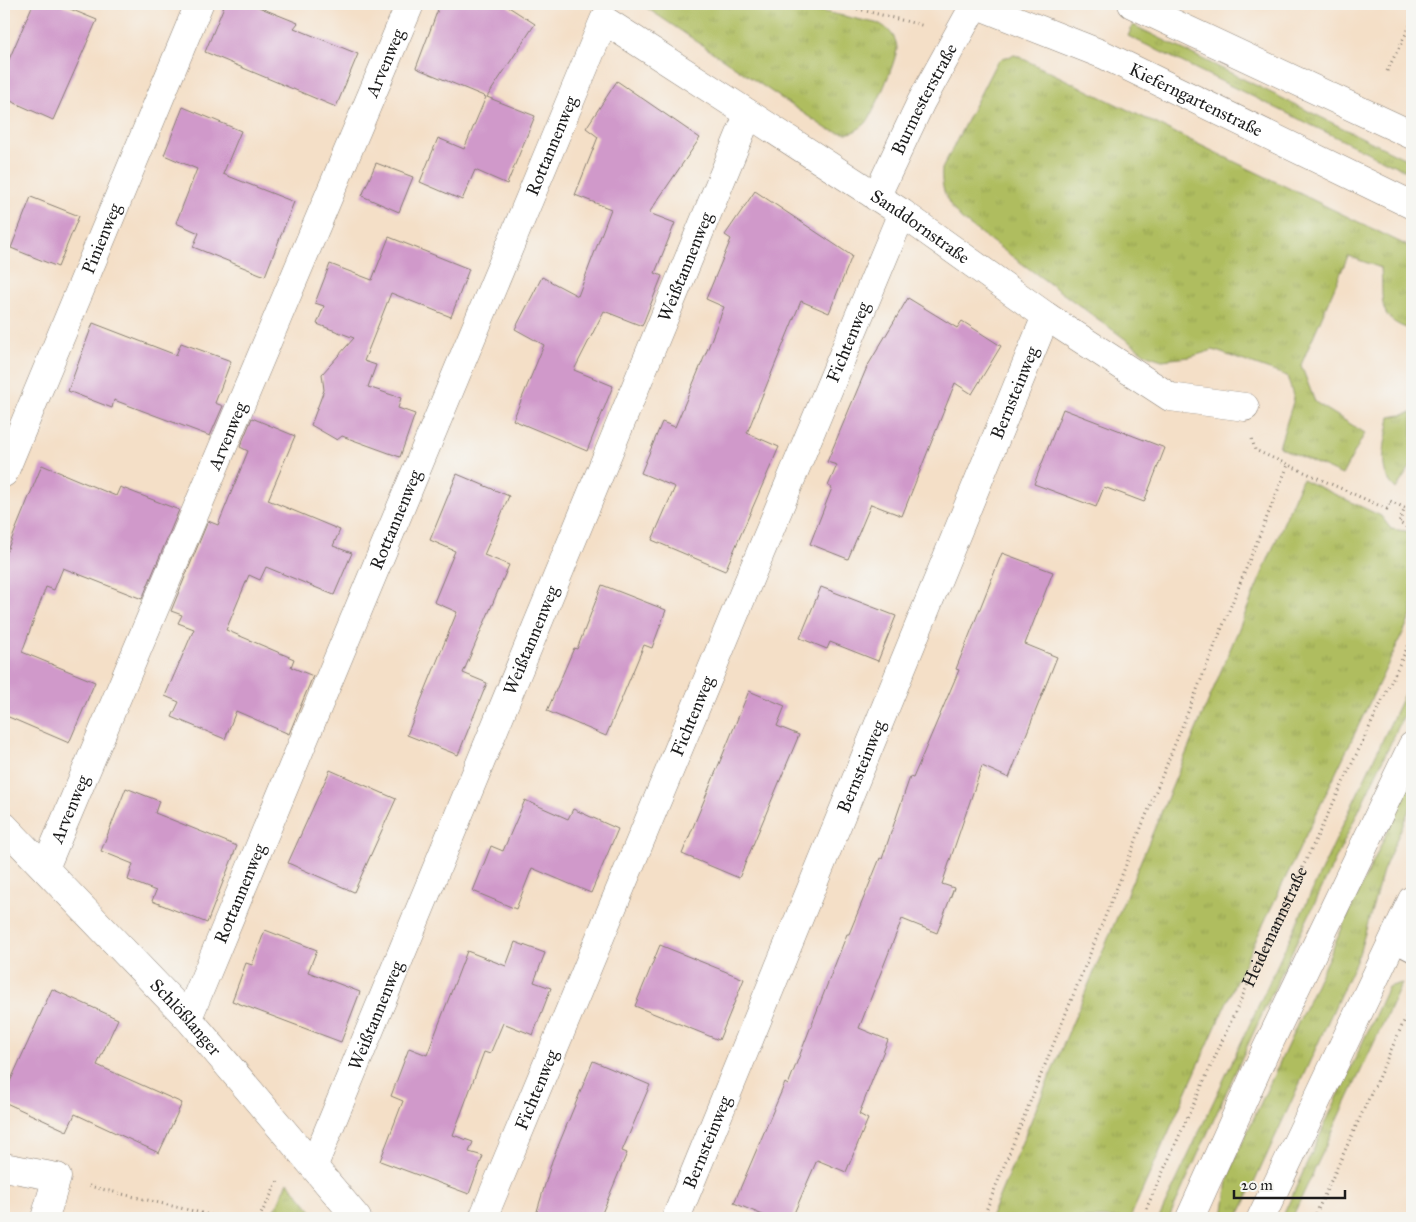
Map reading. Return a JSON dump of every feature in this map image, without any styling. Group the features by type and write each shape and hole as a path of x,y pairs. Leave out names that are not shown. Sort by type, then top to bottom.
{"street":[{"name":"Pinienweg","path":"4,473 199,4"},
{"name":"Arvenweg","path":"45,868 410,4"},
{"name":"Burmesterstraße","path":"876,197 921,102 975,4"},
{"name":"Kieferngartenstraße","path":"975,4 1104,55 1412,205"},
{"path":"1132,4 1412,135"},
{"name":"Sanddornstraße","path":"604,20 902,213 1046,316 1170,397 1245,407"},
{"name":"Rottannenweg","path":"188,1018 604,20"},
{"name":"Weißtannenweg","path":"314,1164 748,115"},
{"name":"Fichtenweg","path":"483,1218 902,213"},
{"name":"Bernsteinweg","path":"676,1218 1046,316"},
{"path":"1190,1218 1265,1052 1412,746"},
{"name":"Schlößlanger","path":"4,826 188,1018 314,1164 357,1218"},
{"path":"1261,1218 1402,949 1412,900"},
{"path":"4,1167 57,1177 45,1218"}],"path":[{"path":"838,4 904,21"},
{"path":"1387,71 1412,22"},
{"path":"1245,407 1255,450 1387,509 1390,501 1405,508 1399,523 1412,529"},
{"path":"983,1218 1288,465"},
{"name":"Heidemannstraße","path":"1142,1218 1266,944 1412,638"},
{"path":"1314,1218 1412,1004"},
{"path":"259,1218 296,1144"},
{"path":"57,1177 222,1218"}],"green space":[{"path":"641,4 788,4 880,24 890,31 894,37 897,48 896,54 884,87 866,123 853,132 840,132 827,129"},
{"path":"1133,25 1412,162 1412,174 1128,36"},
{"path":"1015,55 1412,248 1412,330 1400,326 1387,314 1382,299 1381,268 1348,256 1301,365 1315,402 1365,433 1342,475 1279,447 1294,399 1287,376 1213,350 1190,357 1162,360 1147,355 961,219 956,213 946,196 942,184 942,169 995,65 1002,58"},
{"path":"1412,413 1412,464 1396,489 1390,482 1384,465 1390,417"},
{"path":"1302,479 1381,516 1391,529 1412,532 1412,614 1238,977 1130,1218 990,1218"},
{"path":"1412,677 1412,698 1249,1042 1169,1218 1159,1218"},
{"path":"1412,778 1412,803 1383,871 1359,954 1238,1218 1223,1218 1228,1180 1238,1152"},
{"path":"1402,983 1292,1218 1282,1218 1388,987"},
{"path":"288,1182 318,1218 271,1218"}],"building":[{"path":"33,4 58,4 97,20 53,120 4,98 4,71"},
{"path":"225,4 251,4 298,23 294,28 358,54 336,107 205,52"},
{"path":"440,4 504,4 535,24 487,97 535,116 507,184 475,170 462,200 420,182 438,138 464,149 486,97 416,68"},
{"path":"617,81 700,138 649,213 675,223 655,273 662,276 642,326 604,311 574,370 613,386 587,451 513,420 544,345 515,329 542,277 578,296 611,209 575,195 598,137 586,128"},
{"path":"183,107 241,131 223,174 294,202 265,276 193,247 199,233 176,223 197,169 164,155"},
{"path":"376,163 413,177 399,212 362,196"},
{"path":"755,191 852,256 829,313 801,301 747,433 779,447 725,571 652,540 675,487 641,473 662,422 675,427 708,348 724,307 706,299 731,239 725,235"},
{"path":"31,197 79,216 58,267 11,248"},
{"path":"389,237 469,269 451,317 391,293 364,361 376,365 368,387 401,398 398,408 415,414 400,457 342,436 337,440 311,425 324,390 322,374 354,338 317,324 324,306 315,303 330,264 372,280"},
{"path":"908,298 957,328 962,321 1001,346 972,394 955,383 902,516 871,504 848,559 810,544 832,488 828,486 837,465 827,462 867,367"},
{"path":"93,323 176,355 181,343 231,361 215,403 223,406 210,436 114,400 112,408 68,391"},
{"path":"1063,409 1165,448 1144,502 1104,487 1096,507 1034,484"},
{"path":"252,418 295,436 268,500 340,530 333,546 352,553 334,595 266,567 260,580 249,575 226,630 294,659 291,667 313,676 289,734 236,711 225,739 172,717 179,702 165,696 194,629 178,623 182,615 171,611 208,521 218,525 248,451 240,447"},
{"path":"42,465 116,496 120,487 179,510 142,599 63,568 54,590 46,587 22,652 95,682 69,743 4,715 4,558"},
{"path":"457,474 509,496 484,555 509,565 463,673 487,683 458,755 407,735 457,612 434,602 455,551 430,540"},
{"path":"1002,553 1053,572 1025,644 1057,657 1009,778 982,766 942,884 954,888 937,933 902,919 859,1028 888,1040 859,1114 868,1119 846,1172 817,1160 792,1218 770,1218 734,1203 785,1083 788,1085 847,934 849,934 880,858 882,859 910,777 913,778 959,670 956,669"},
{"path":"602,585 666,610 652,648 644,645 606,736 547,711 574,648 577,649"},
{"path":"821,587 896,616 878,661 830,642 827,649 800,638"},
{"path":"749,691 785,706 777,726 799,735 739,878 682,854"},
{"path":"330,770 396,799 354,892 288,863"},
{"path":"126,788 159,801 155,813 237,846 207,923 152,901 156,891 128,880 133,864 101,851"},
{"path":"525,800 568,819 573,809 618,829 591,893 532,868 516,909 473,891 491,846 503,851"},
{"path":"265,930 317,950 308,972 360,992 341,1042 232,1001 246,963 252,965"},
{"path":"515,942 545,953 534,982 551,988 533,1035 503,1023 490,1054 484,1052 453,1135 473,1142 469,1152 483,1156 469,1194 380,1161 403,1101 391,1096 409,1048 427,1055 467,951 506,966"},
{"path":"660,945 744,979 719,1040 635,1006"},
{"path":"52,989 118,1019 97,1065 182,1103 159,1153 75,1114 67,1131 4,1102 4,1095"},
{"path":"593,1061 650,1085 622,1151 627,1153 600,1218 535,1218 552,1161"}]}
